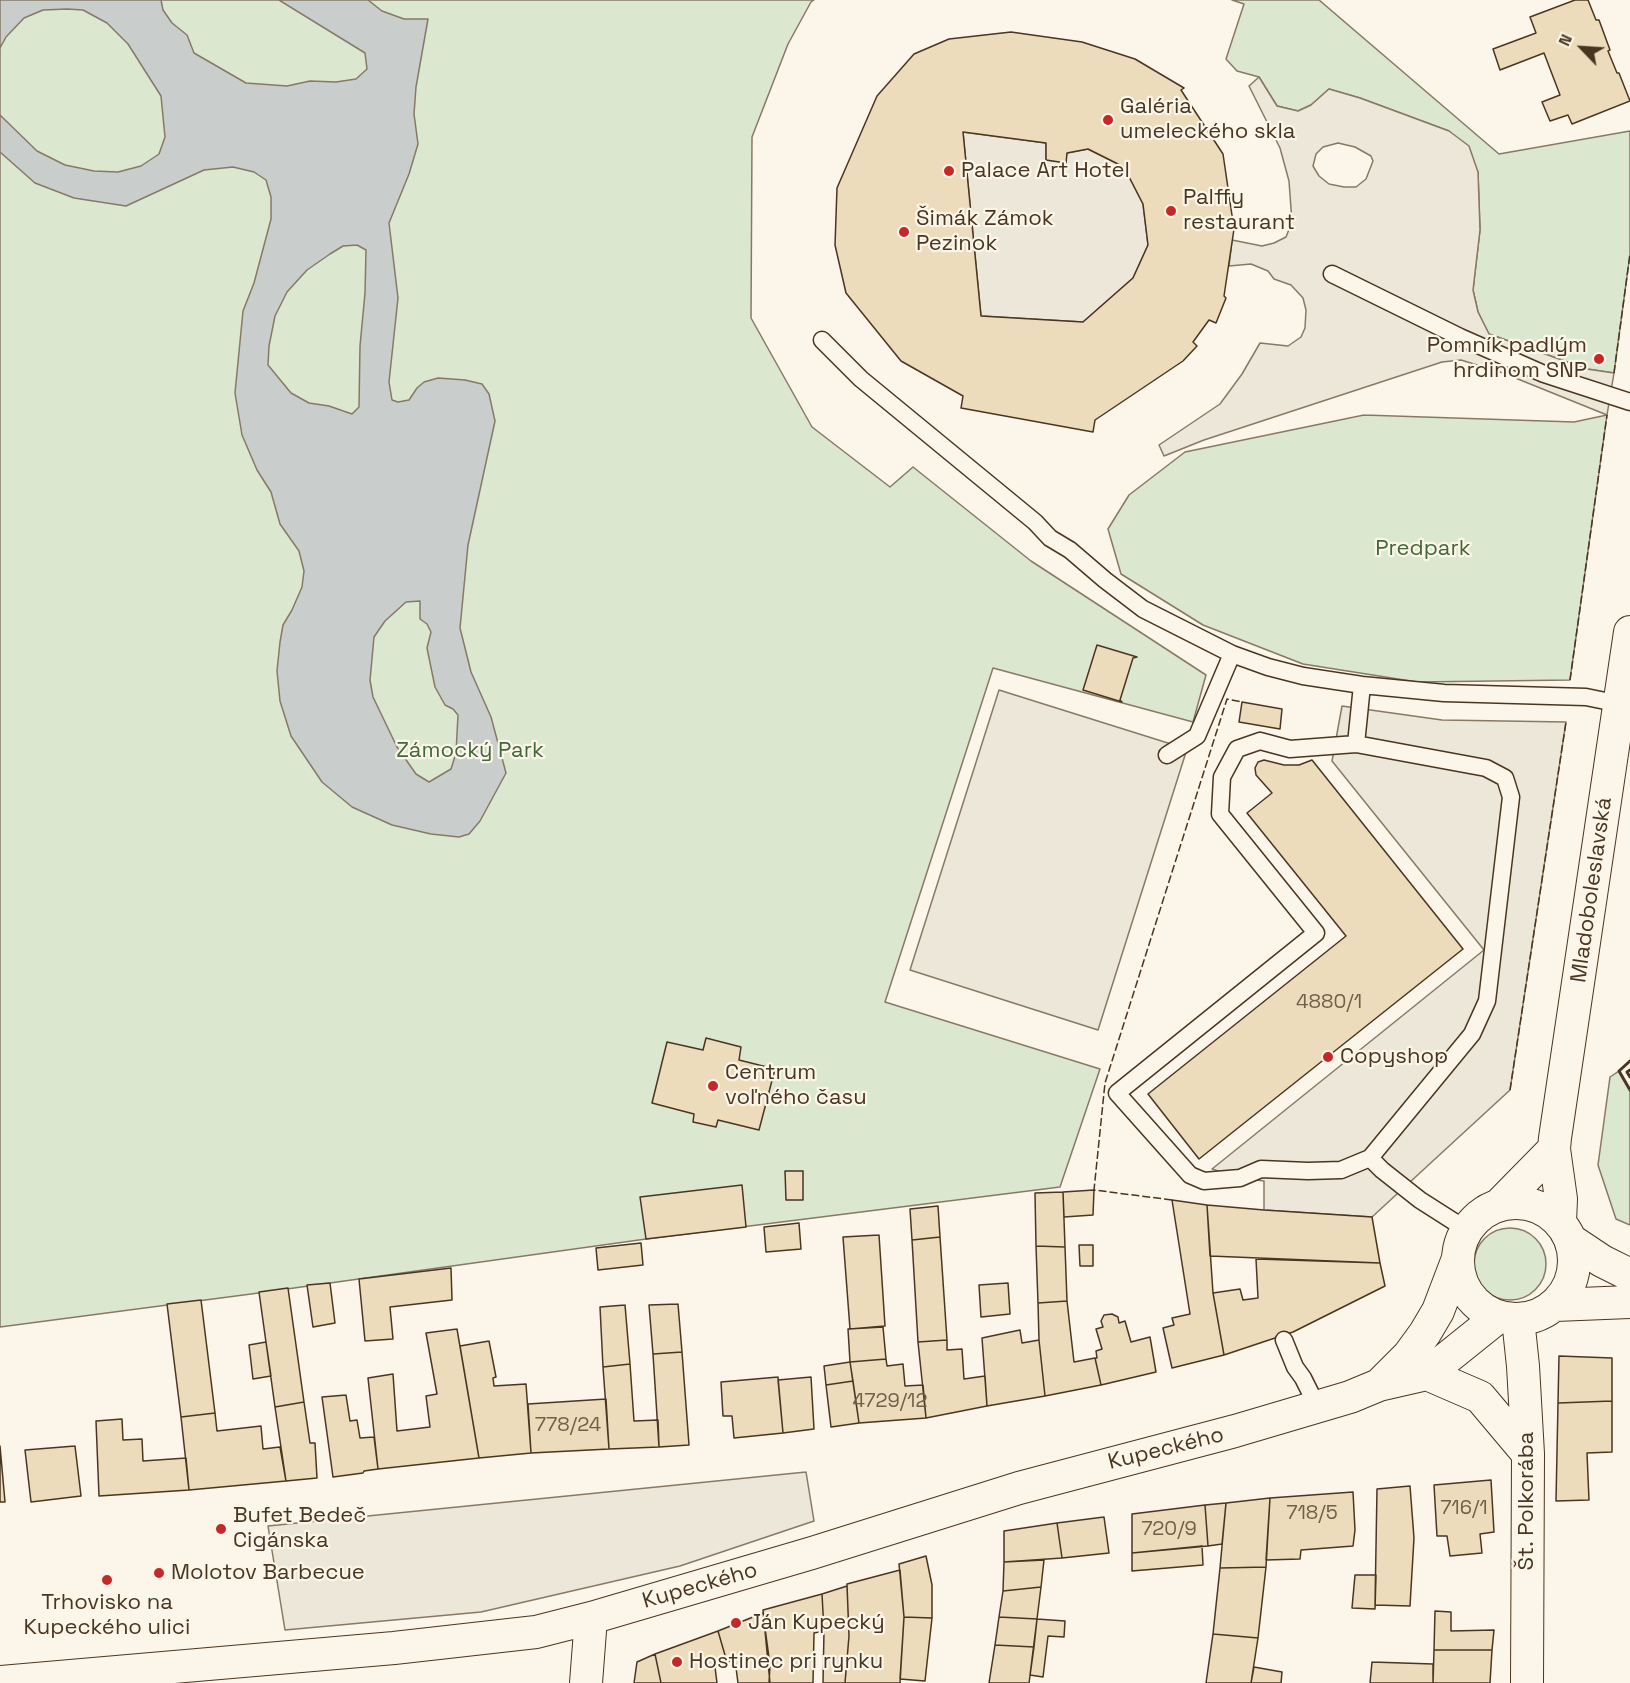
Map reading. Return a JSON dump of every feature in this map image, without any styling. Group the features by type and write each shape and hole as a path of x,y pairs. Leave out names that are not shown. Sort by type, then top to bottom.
{"street":[{"name":"Mladoboleslavská","path":"1566,1231 1554,1149 1630,632"},
{"path":"1499,1205 1554,1149"},
{"path":"1566,1231 1575,1255 1572,1275 1564,1294 1555,1305 1538,1315 1508,1318 1485,1310 1465,1289 1457,1261 1460,1244 1467,1230 1486,1210 1512,1202 1526,1203 1550,1213 1566,1231 1630,1275"},
{"name":"Kupeckého","path":"1379,1385 1409,1355 1425,1333 1438,1311 1457,1261"},
{"path":"1555,1305 1630,1302"},
{"name":"Kupeckého","path":"0,1682 478,1640 536,1632 812,1553 1019,1488 1318,1408 1379,1385 1427,1374 1508,1318"},
{"name":"Št. Polkorába","path":"1508,1318 1523,1359 1528,1454 1527,1683"},
{"path":"1427,1374 1480,1397 1528,1454"},
{"path":"586,1683 591,1618"}],"lane":[{"path":"1332,274 1460,337 1544,374 1630,402"},
{"path":"822,340 861,379 1035,522 1050,538 1070,550 1104,580 1143,609 1232,654 1303,676 1362,685 1444,693 1586,697 1620,704"},
{"path":"1167,755 1197,736 1232,654"},
{"path":"1356,744 1362,685"},
{"path":"1260,741 1290,749 1356,744 1486,768 1505,778 1511,797 1487,1001 1472,1034 1370,1158 1341,1170 1261,1169 1240,1178 1204,1181 1190,1175 1117,1093 1316,933 1220,814 1222,777 1237,749 1260,741"},
{"path":"1370,1158 1420,1200 1467,1230"},
{"path":"1284,1340 1295,1367 1318,1408"}],"green space":[{"name":"Zámocký Park","path":"0,0 814,0 788,44 752,137 751,318 812,427 890,487 913,467 1031,561 1206,675 1193,722 993,668 885,1002 1100,1069 1060,1187 646,1239 0,1327"},
{"path":"1232,0 1319,0 1499,154 1630,131 1630,254 1614,373 1587,369 1489,334 1478,312 1473,290 1480,230 1478,172 1449,131 1329,89 1311,105 1298,111 1277,106 1259,77 1237,71 1226,59 1244,4"},
{"name":"Predpark","path":"1364,415 1574,422 1607,415 1570,680 1417,682 1303,664 1203,625 1121,574 1108,529 1129,495 1185,452"},
{"path":"1619,1071 1630,1090 1630,1225 1616,1219 1598,1165 1610,1077"},
{"path":"1510,1228 1530,1234 1540,1244 1546,1264 1540,1284 1530,1294 1510,1300 1490,1294 1480,1284 1474,1264 1480,1244 1490,1234"}],"shaded area":[{"path":"0,0 161,0 163,10 172,23 187,35 194,53 246,83 287,86 310,81 336,82 356,79 367,69 365,53 279,0 368,0 382,11 404,19 428,19 416,87 414,114 418,144 409,174 389,223 398,298 389,382 392,400 398,402 409,400 424,382 438,378 482,384 489,394 495,421 468,545 460,628 471,672 491,717 506,773 480,821 469,834 459,837 431,834 392,825 352,807 322,782 291,736 280,701 277,671 283,625 302,587 304,571 299,551 280,524 271,492 257,470 242,435 235,393 243,311 254,283 271,219 271,197 266,180 254,172 233,167 204,170 126,206 74,198 35,183 0,152 0,115 37,151 65,165 94,171 118,172 141,166 159,154 165,137 161,96 128,44 107,23 83,10 43,10 24,18 6,37 0,48","holes":["357,245 366,250 365,293 360,346 359,407 352,414 329,406 309,403 291,393 268,365 275,316 287,292 307,270 330,254 343,246","420,601 420,619 427,624 431,632 427,648 435,687 445,705 458,715 456,753 451,769 429,782 416,774 397,747 373,697 370,680 374,637 385,621 406,602"]},
{"path":"1259,77 1277,106 1298,111 1311,105 1329,89 1449,131 1469,146 1478,172 1480,230 1473,290 1478,312 1489,334 1587,369 1614,373 1607,415 1503,373 1461,360 1442,362 1204,440 1164,456 1159,445 1220,404 1242,374 1260,343 1288,346 1301,337 1305,328 1306,310 1303,298 1291,285 1274,279 1268,271 1251,264 1229,266 1232,240 1262,246 1274,243 1286,237 1292,222 1289,181 1280,148 1249,86","holes":["1338,143 1355,147 1371,156 1373,161 1366,179 1356,187 1344,187 1329,184 1319,176 1313,166 1316,154 1323,147"]},
{"path":"963,132 1046,143 1046,160 1065,162 1067,153 1088,149 1124,167 1143,204 1148,245 1133,278 1083,322 981,316"},
{"path":"999,690 1187,749 1098,1030 910,970"},
{"path":"1342,706 1442,720 1566,722 1510,1090 1372,1217 1264,1210 1264,1181 1240,1178 1212,1169 1484,950 1332,761"},
{"path":"806,1472 814,1521 680,1566 481,1612 285,1630 268,1526"}],"building":[{"path":"1575,0 1588,0 1596,20 1599,20 1610,50 1608,51 1630,101 1572,124 1568,115 1550,121 1542,102 1560,95 1544,53 1500,70 1493,49 1536,33 1530,17"},
{"name":"Šimák Zámok Pezinok","path":"1011,32 1082,42 1135,59 1184,88 1181,90 1223,154 1234,229 1224,296 1226,298 1216,323 1209,320 1193,342 1197,346 1183,361 1095,420 1093,432 961,408 963,396 901,361 846,293 835,245 837,188 877,96 914,54 949,39","holes":["963,132 1046,143 1046,160 1066,163 1067,153 1088,149 1124,167 1143,204 1148,245 1133,278 1083,322 981,316"]},
{"path":"1097,645 1137,657 1133,658 1120,700 1122,702 1083,690"},
{"path":"1242,702 1282,709 1280,729 1239,722"},
{"path":"1264,760 1284,765 1299,765 1312,760 1463,949 1199,1159 1148,1094 1346,936 1247,813 1272,793 1256,775 1255,768 1258,762"},
{"name":"Centrum voľného času","path":"706,1038 741,1047 739,1060 775,1069 759,1130 718,1120 716,1127 693,1122 694,1114 652,1103 667,1042 703,1050"},
{"path":"785,1171 803,1171 803,1200 786,1200"},
{"path":"742,1185 746,1227 646,1239 640,1197"},
{"path":"1094,1190 1093,1215 1064,1217 1063,1192"},
{"path":"1063,1192 1065,1247 1036,1246 1035,1193"},
{"path":"1172,1200 1207,1205 1213,1293 1224,1355 1172,1368 1163,1328 1174,1325 1172,1318 1190,1314"},
{"path":"1207,1205 1372,1217 1380,1263 1210,1256"},
{"path":"938,1206 940,1237 912,1240 910,1209"},
{"path":"799,1223 801,1249 766,1252 764,1227"},
{"path":"879,1235 885,1326 850,1329 843,1237"},
{"path":"940,1237 947,1340 918,1342 912,1240"},
{"path":"641,1243 643,1265 598,1270 596,1248"},
{"path":"1079,1245 1093,1245 1093,1266 1080,1266"},
{"path":"1036,1246 1065,1247 1067,1301 1038,1303"},
{"path":"1256,1259 1380,1263 1385,1286 1293,1332 1224,1355 1213,1293 1240,1289 1243,1300 1258,1298"},
{"path":"451,1268 452,1300 390,1307 393,1339 365,1341 359,1279"},
{"path":"330,1283 335,1323 313,1327 307,1285"},
{"path":"1008,1283 1010,1314 981,1317 979,1285"},
{"path":"288,1288 304,1402 275,1407 259,1292"},
{"path":"201,1300 215,1413 181,1417 167,1304"},
{"path":"1067,1301 1074,1362 1095,1358 1101,1385 1045,1396 1038,1303"},
{"path":"678,1304 682,1352 653,1354 649,1305"},
{"path":"625,1305 630,1364 603,1367 600,1307"},
{"path":"1112,1314 1118,1317 1119,1323 1125,1321 1131,1342 1150,1337 1156,1372 1101,1385 1095,1358 1097,1358 1096,1351 1102,1349 1096,1329 1103,1327 1101,1321 1104,1315"},
{"path":"883,1327 886,1359 850,1362 848,1329"},
{"path":"457,1329 479,1458 378,1469 368,1378 393,1374 397,1431 430,1427 426,1396 437,1394 426,1333"},
{"path":"1020,1330 1022,1343 1039,1340 1045,1396 987,1406 982,1338"},
{"path":"947,1340 947,1350 962,1349 964,1379 985,1376 987,1406 926,1418 918,1342"},
{"path":"489,1341 496,1377 493,1378 494,1386 526,1384 531,1453 479,1458 460,1346"},
{"path":"266,1342 271,1376 253,1379 249,1345"},
{"path":"682,1352 689,1445 659,1447 653,1354"},
{"path":"1559,1356 1612,1358 1612,1401 1558,1403"},
{"path":"886,1359 887,1366 903,1364 905,1386 923,1385 926,1418 859,1423 850,1362"},
{"path":"850,1362 853,1381 826,1385 824,1366"},
{"path":"630,1364 634,1421 658,1420 659,1447 609,1449 603,1367"},
{"path":"778,1377 783,1433 734,1438 732,1416 723,1416 721,1382"},
{"path":"811,1377 814,1429 783,1433 778,1380"},
{"path":"853,1381 859,1423 831,1427 826,1385"},
{"path":"346,1395 350,1421 357,1420 360,1438 374,1437 378,1469 333,1477 322,1397"},
{"path":"606,1399 609,1449 531,1453 528,1404"},
{"path":"1612,1401 1612,1452 1587,1453 1589,1500 1556,1501 1558,1403"},
{"path":"304,1402 310,1443 315,1443 317,1478 286,1481 275,1407"},
{"path":"215,1413 217,1431 261,1426 263,1449 280,1447 286,1481 189,1490 181,1417"},
{"path":"122,1419 123,1440 142,1439 143,1461 186,1458 189,1490 99,1496 96,1421"},
{"path":"0,1446 5,1502 0,1502"},
{"path":"75,1446 81,1496 31,1502 25,1450"},
{"path":"1491,1480 1494,1532 1480,1534 1482,1553 1450,1556 1447,1536 1437,1536 1434,1485"},
{"path":"1410,1486 1414,1538 1410,1606 1375,1605 1377,1489"},
{"path":"1353,1492 1355,1530 1353,1546 1301,1550 1300,1559 1266,1560 1270,1498"},
{"path":"1270,1498 1266,1567 1220,1568 1226,1503"},
{"path":"1226,1503 1222,1544 1208,1546 1205,1505"},
{"path":"1205,1505 1208,1546 1132,1553 1132,1514"},
{"path":"1104,1517 1109,1553 1062,1558 1057,1523"},
{"path":"1057,1523 1062,1558 1004,1562 1004,1531"},
{"path":"1202,1546 1203,1565 1132,1571 1132,1553"},
{"path":"926,1556 932,1585 932,1618 904,1617 899,1564"},
{"path":"1044,1560 1041,1587 1003,1591 1004,1562"},
{"path":"1266,1567 1258,1638 1213,1634 1220,1568"},
{"path":"900,1570 904,1617 900,1683 845,1683 849,1636 847,1584"},
{"path":"1355,1575 1376,1575 1375,1609 1352,1608"},
{"path":"847,1586 849,1636 845,1683 823,1683 822,1594"},
{"path":"1041,1587 1037,1619 999,1617 1003,1591"},
{"path":"822,1594 824,1631 814,1633 813,1683 770,1683 763,1610"},
{"path":"1435,1611 1451,1612 1451,1631 1494,1630 1492,1650 1434,1650"},
{"path":"763,1613 770,1665 769,1683 738,1683 735,1660 727,1662 718,1631"},
{"path":"904,1617 932,1618 925,1681 900,1679"},
{"path":"999,1617 1037,1619 1034,1647 995,1645"},
{"path":"1037,1619 1065,1621 1064,1637 1048,1636 1043,1677 1030,1675"},
{"path":"718,1631 727,1662 715,1667 717,1683 661,1683 655,1654"},
{"path":"1213,1634 1258,1638 1251,1683 1206,1683"},
{"path":"995,1645 1034,1647 1029,1683 989,1683"},
{"path":"1434,1650 1492,1650 1490,1683 1433,1683"},
{"path":"655,1654 661,1683 634,1683 637,1662"},
{"path":"1372,1662 1433,1664 1433,1683 1370,1683"},
{"path":"1254,1667 1282,1672 1281,1683 1251,1683"}],"fence":[{"path":"1614,373 1630,254"},
{"path":"1570,680 1607,415"},
{"path":"1172,1200 1094,1190 1105,1083 1227,699 1242,702"},
{"path":"1510,1090 1566,722"}],"wall":[{"path":"1630,1061 1619,1071 1630,1090"},
{"path":"1630,1070 1627,1072 1630,1077"}],"place":[{"name":"Galéria umeleckého skla","path":"1108,120"},
{"name":"Palace Art Hotel","path":"949,171"},
{"name":"Palffy restaurant","path":"1171,211"},
{"name":"Šimák Zámok Pezinok","path":"904,232"},
{"name":"Pomník padlým hrdinom SNP","path":"1599,359"},
{"name":"Copyshop","path":"1328,1057"},
{"name":"Centrum voľného času","path":"713,1086"},
{"name":"Bufet Bedeč Cigánska","path":"221,1529"},
{"name":"Molotov Barbecue","path":"159,1573"},
{"name":"Trhovisko na Kupeckého ulici","path":"107,1580"},
{"name":"Ján Kupecký","path":"736,1623"},
{"name":"Hostinec pri rynku","path":"677,1662"}]}
